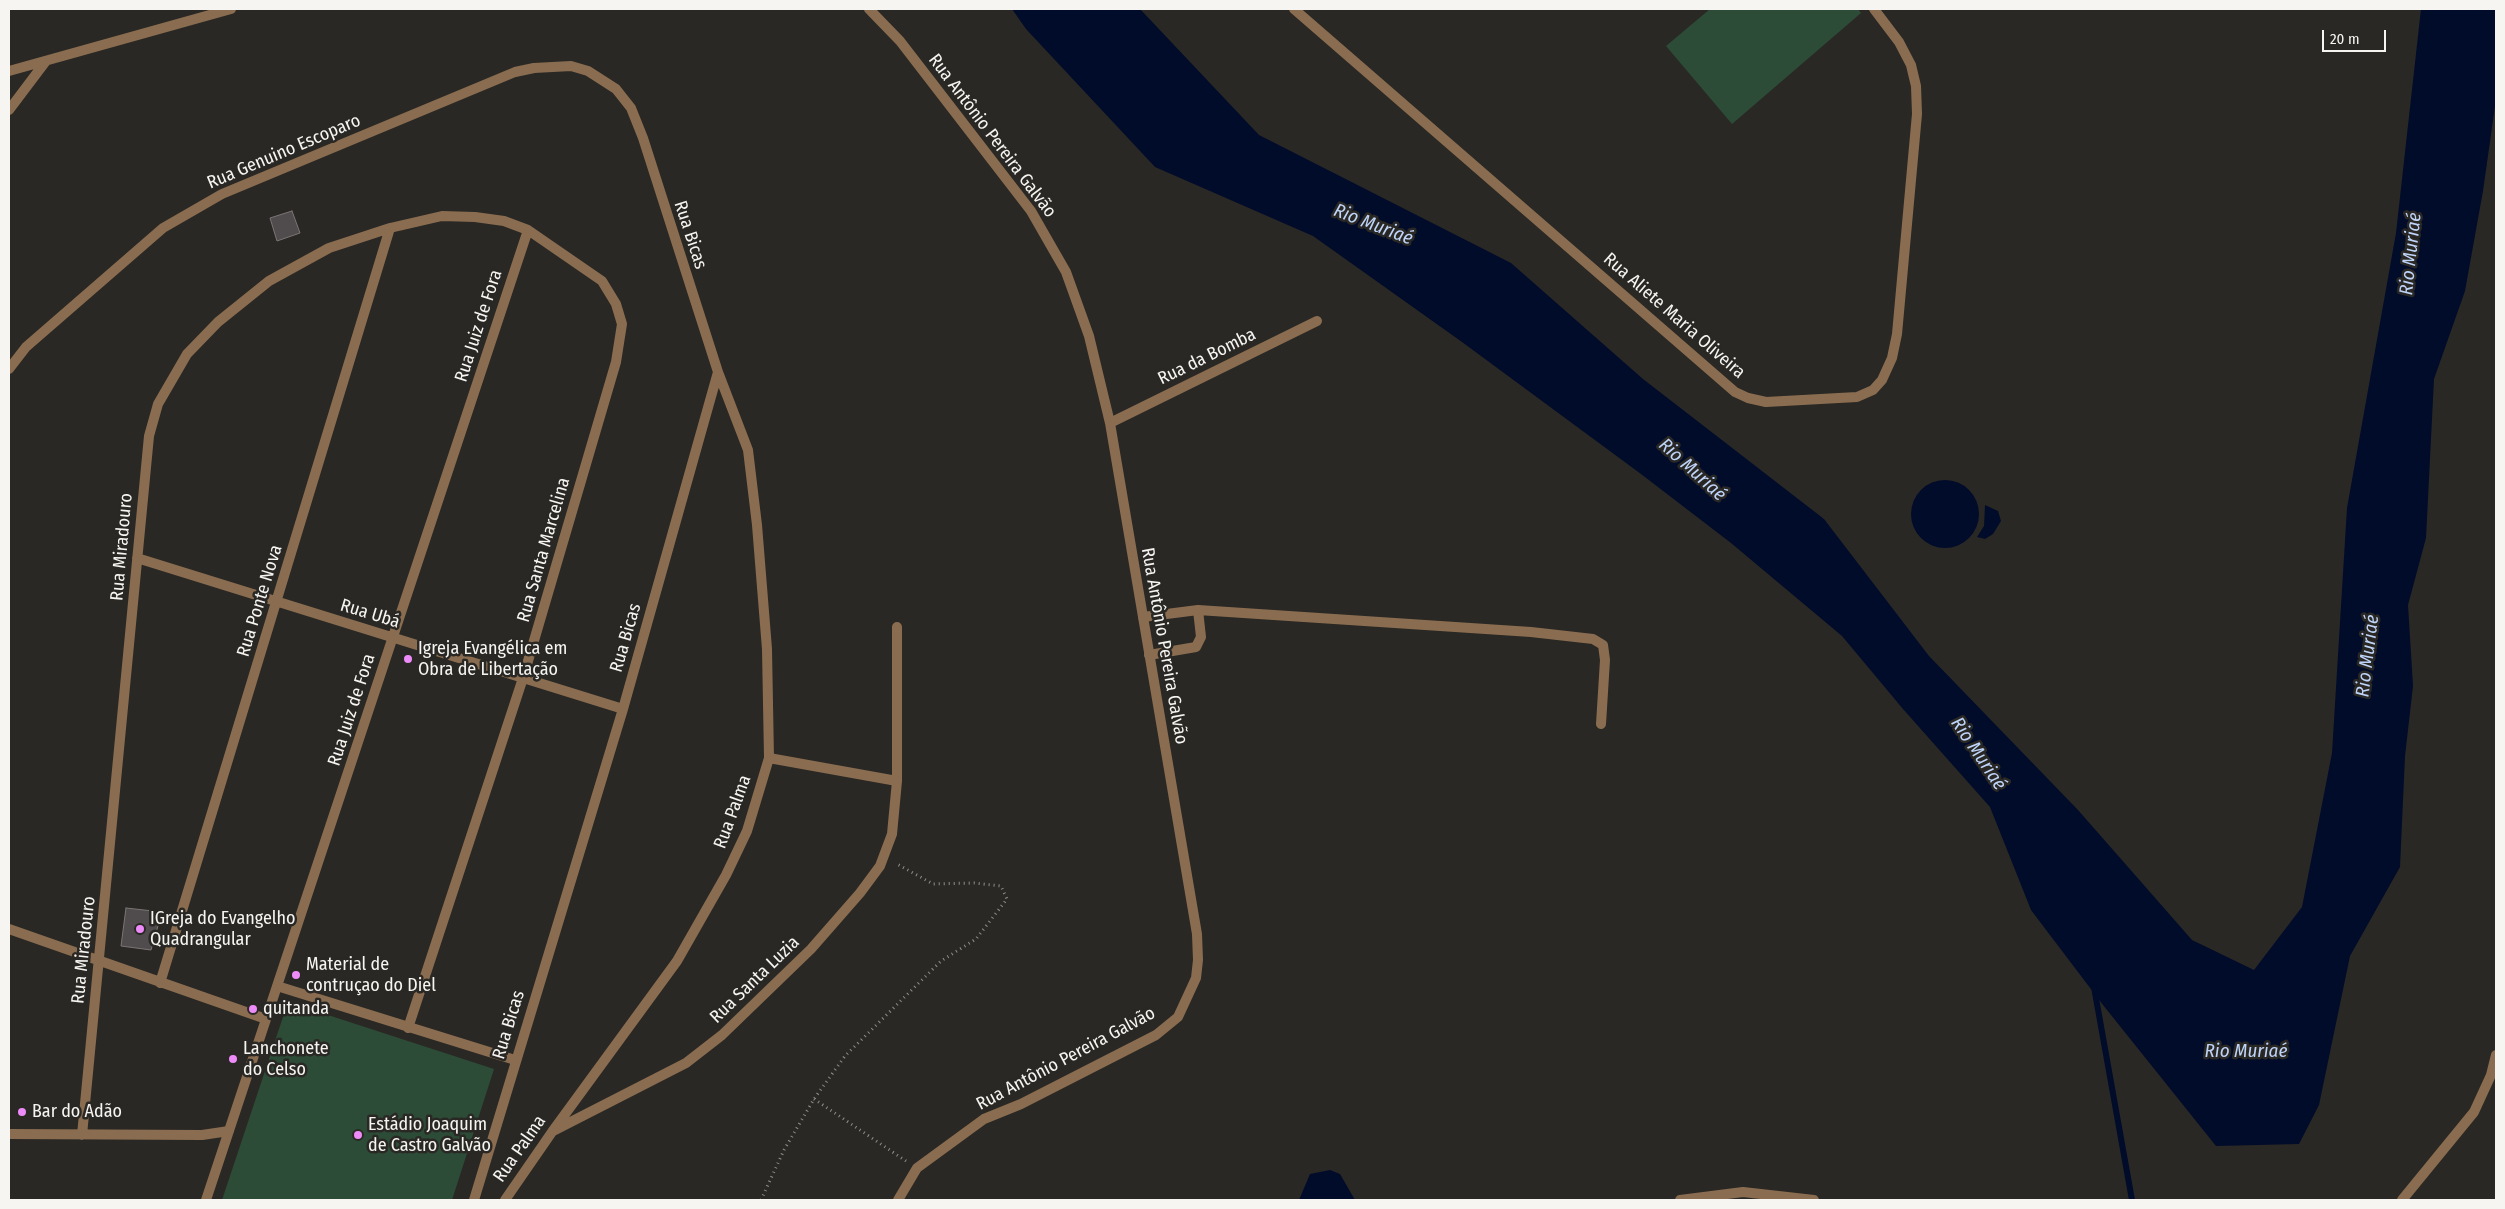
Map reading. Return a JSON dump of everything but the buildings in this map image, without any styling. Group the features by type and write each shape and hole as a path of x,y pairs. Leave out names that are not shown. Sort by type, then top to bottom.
{"street":[{"path":"9,71 230,9"},
{"name":"Rua Antônio Pereira Galvão","path":"869,9 900,41 1031,211 1066,272 1089,336 1110,423 1197,934 1196,978 1178,1016 1156,1035 1021,1104 984,1119 916,1168 898,1200"},
{"name":"Rua Aliete Maria Oliveira","path":"1294,9 1734,392 1748,398 1766,402 1857,397 1873,390 1882,380 1892,358 1897,334 1916,114 1916,86 1911,65 1899,42 1874,9"},
{"path":"9,110 46,61"},
{"name":"Rua Genuino Escoparo","path":"9,368 26,346 163,228 222,194 514,72 534,68 571,66 588,71 616,89"},
{"name":"Rua Bicas","path":"474,1200 623,709 718,372 643,138 631,108 616,89"},
{"name":"Rua Miradouro","path":"82,1135 149,436 158,404 187,354 218,322 269,281 329,248 390,228 442,216 504,221 528,230"},
{"name":"Rua Ponte Nova","path":"160,983 390,228"},
{"name":"Rua Juiz de Fora","path":"206,1200 528,230"},
{"name":"Rua Santa Marcelina","path":"408,1028 523,678 616,362 622,324 616,304 602,281 528,230"},
{"name":"Rua da Bomba","path":"1110,423 1317,321"},
{"name":"Rua Palma","path":"505,1200 552,1132 677,961 726,875 748,831 769,758 767,649 757,526 748,450 718,372"},
{"name":"Rua Ubá","path":"137,558 623,709"},
{"path":"1143,618 1198,610 1521,631 1593,639 1603,646 1605,660 1601,724"},
{"path":"1149,655 1196,647 1201,636 1198,610"},
{"name":"Rua Santa Luzia","path":"552,1132 686,1063 722,1035 811,949 860,893 884,857 892,834 897,780 897,627"},
{"path":"769,758 897,780"},
{"path":"9,929 99,963 266,1019"},
{"path":"277,986 515,1060"},
{"path":"2402,1200 2474,1112 2491,1075 2496,1055"},
{"path":"9,1134 202,1135 229,1131"},
{"path":"1680,1200 1743,1192 1814,1200"}],"path":[{"path":"761,1200 784,1150 814,1099 845,1056 934,968 976,940 1007,900 1000,886 974,883 933,884 884,857"},
{"path":"814,1099 916,1168"}],"green space":[{"path":"1710,9 1858,9 1861,13 1732,124 1666,46"},
{"name":"Estádio Joaquim de Castro Galvão","path":"288,1002 494,1069 452,1200 222,1200"}],"water":[{"name":"Rio Muriaé","path":"1012,9 1140,9 1259,135 1511,263 1643,379 1824,519 1929,656 2078,810 2192,940 2254,970 2302,907 2332,753 2347,508 2396,233 2421,9 2496,9 2496,99 2483,191 2465,291 2434,379 2426,538 2408,605 2413,686 2405,756 2400,867 2350,956 2319,1105 2299,1144 2216,1146 2103,1005 2031,910 1990,807 1903,709 1842,636 1731,543 1641,474 1462,342 1313,236 1155,167 1026,29"},
{"path":"1945,480 1958,483 1969,490 1976,501 1979,514 1976,527 1969,538 1958,545 1945,548 1932,545 1921,538 1914,527 1911,514 1914,501 1921,490 1932,483"},
{"path":"1985,505 1998,511 2001,521 1993,534 1985,539 1977,537 1984,526"},
{"path":"1330,1170 1340,1174 1355,1200 1299,1200 1310,1174"}],"waterway":[{"path":"2094,987 2132,1200"}],"place":[{"name":"Igreja Evangélica em Obra de Libertação","path":"408,659"},
{"name":"IGreja do Evangelho Quadrangular","path":"140,929"},
{"name":"Material de contruçao do Diel","path":"296,975"},
{"name":"quitanda","path":"253,1009"},
{"name":"Lanchonete do Celso","path":"233,1059"},
{"name":"Bar do Adão","path":"22,1112"},
{"name":"Estádio Joaquim de Castro Galvão","path":"358,1135"}]}
